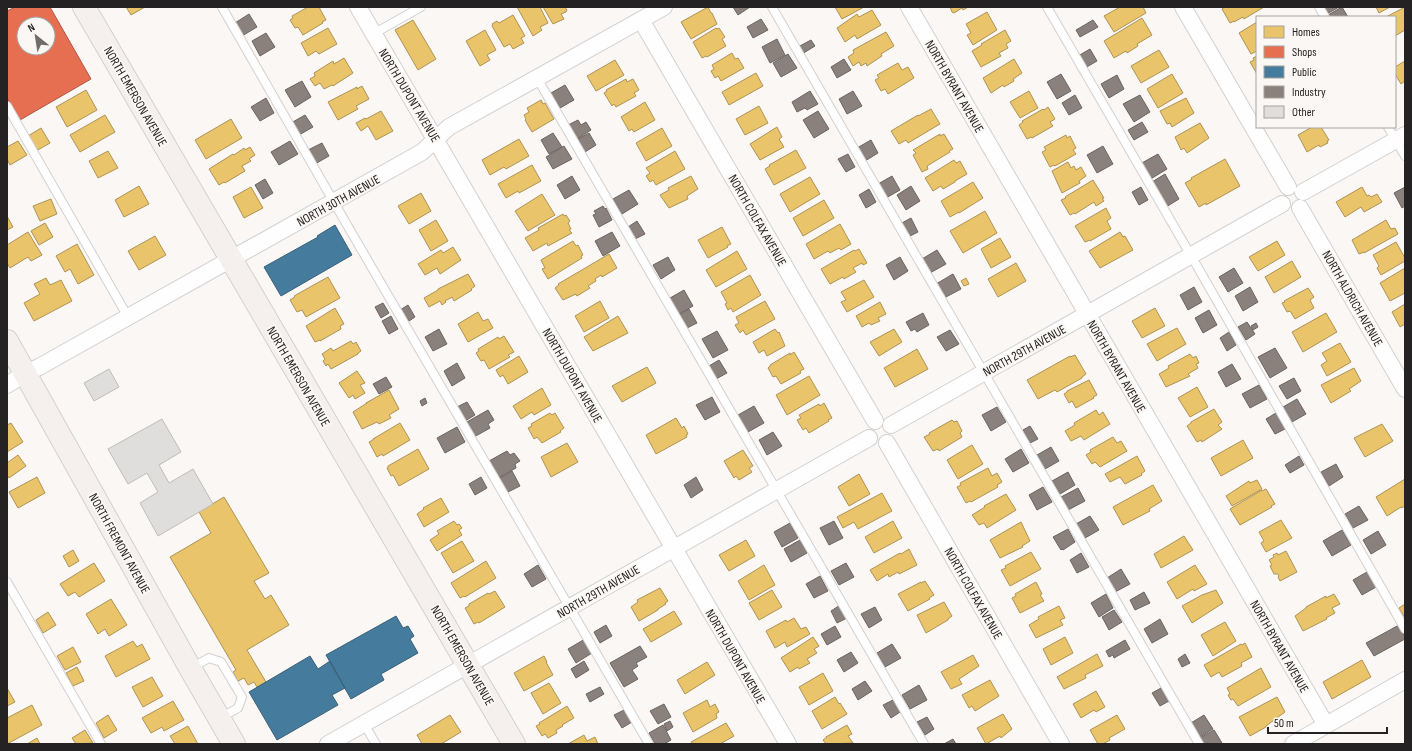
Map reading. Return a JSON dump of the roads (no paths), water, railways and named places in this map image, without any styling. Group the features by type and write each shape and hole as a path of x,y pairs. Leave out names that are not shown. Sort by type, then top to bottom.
{"street":[{"name":"NORTH EMERSON AVENUE","path":"84,7 514,744"},
{"name":"NORTH DUPONT AVENUE","path":"358,7 788,744"},
{"name":"NORTH 30TH AVENUE","path":"7,385 422,152 450,127 664,7"},
{"name":"NORTH BYRANT AVENUE","path":"909,7 1326,725"},
{"path":"1183,7 1256,125"},
{"name":"NORTH COLFAX AVENUE","path":"641,20 875,421"},
{"path":"1258,128 1296,190 1305,199 1300,208 1288,209 1282,204 1282,192 1296,190 1396,134"},
{"name":"NORTH 29TH AVENUE","path":"891,425 1282,204"},
{"name":"NORTH ALDRICH AVENUE","path":"1300,208 1405,389"},
{"name":"NORTH FREMONT AVENUE","path":"7,341 234,744"},
{"path":"886,420 891,425 893,433 892,437 887,443 879,444 869,438 869,426 875,421 886,420"},
{"name":"NORTH 29TH AVENUE","path":"328,744 869,438"},
{"name":"NORTH COLFAX AVENUE","path":"887,443 1061,744"},
{"path":"1293,744 1405,680"}],"lane":[{"path":"222,7 649,744"},
{"path":"374,34 421,7"},
{"path":"772,7 1199,744"},
{"path":"1047,7 1405,629"},
{"path":"1319,7 1324,16"},
{"path":"537,78 924,744"},
{"path":"7,106 128,317"},
{"path":"1396,134 1405,156"},
{"path":"7,582 101,744"},
{"path":"190,668 209,658 221,662 242,698 238,708 220,718"},
{"path":"364,724 376,744"}]}
